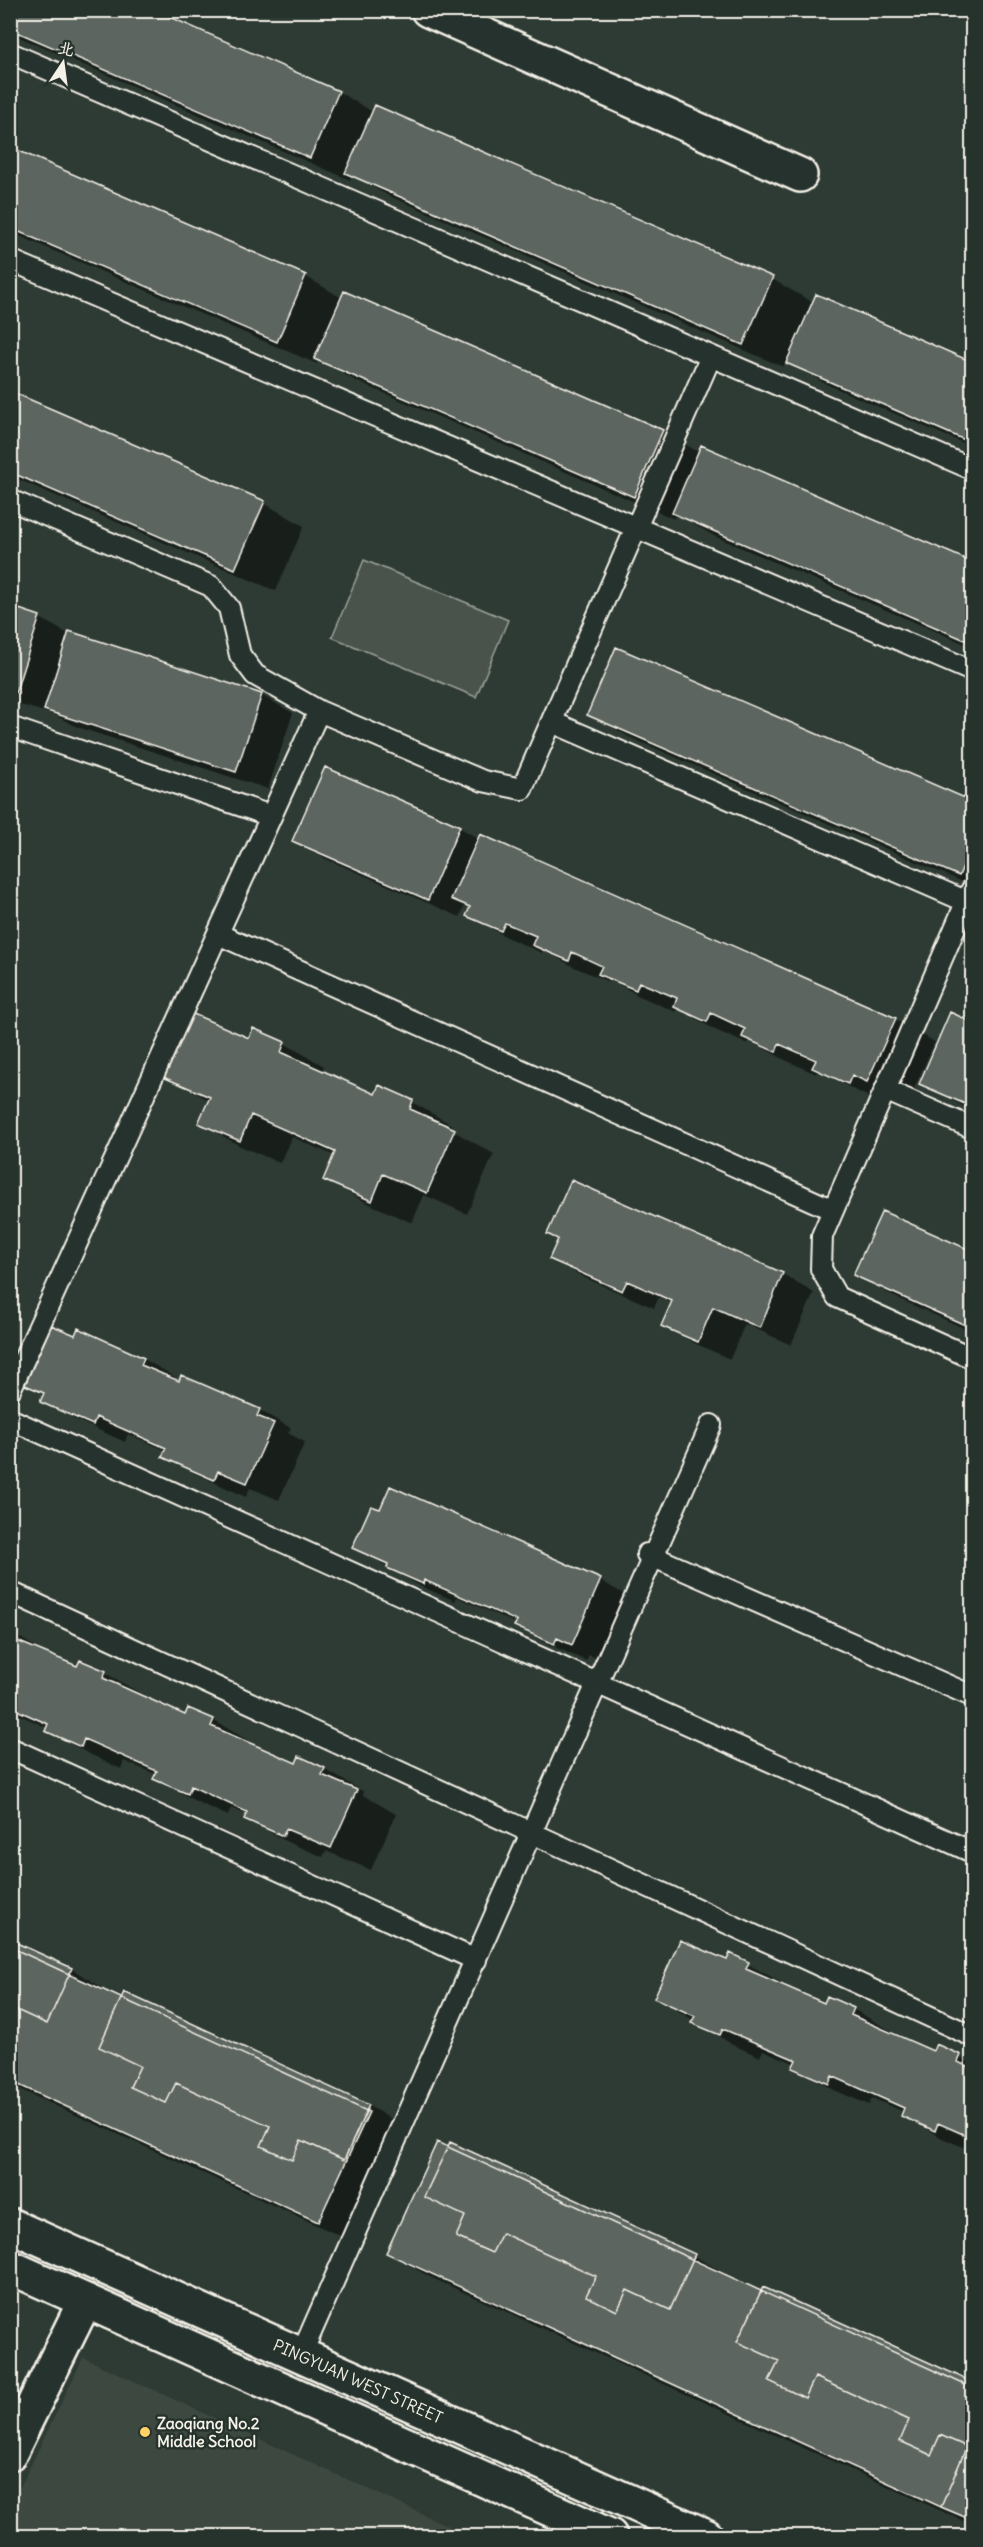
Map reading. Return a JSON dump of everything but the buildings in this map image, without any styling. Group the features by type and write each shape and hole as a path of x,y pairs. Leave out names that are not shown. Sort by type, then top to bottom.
{"main road":[{"path":"428,10 800,175"},
{"name":"PINGYUAN WEST STREET","path":"10,2225 706,2536"},
{"path":"10,2267 610,2536"},
{"path":"10,2452 86,2301"}],"lane":[{"path":"10,53 972,469"},
{"path":"10,260 972,671"},
{"path":"10,500 211,586 228,608 240,655 255,675 319,711 483,781 522,789 711,356"},
{"path":"10,1390 319,711"},
{"path":"552,722 971,898 822,1236 821,1269 837,1297 972,1358"},
{"path":"10,727 271,816"},
{"path":"218,934 833,1210"},
{"path":"885,1090 972,1128"},
{"path":"10,1419 972,1852"},
{"path":"301,2355 532,1832 650,1556 711,1425"},
{"path":"650,1556 972,1696"},
{"path":"10,1592 972,2036"},
{"path":"10,1748 476,1960"}],"shaded area":[{"path":"364,560 508,620 476,697 332,637"},
{"name":"Zaoqiang No.2 Middle School","path":"83,2358 470,2536 11,2536 11,2506"}],"place":[{"name":"Zaoqiang No.2 Middle School","path":"145,2432"}]}
